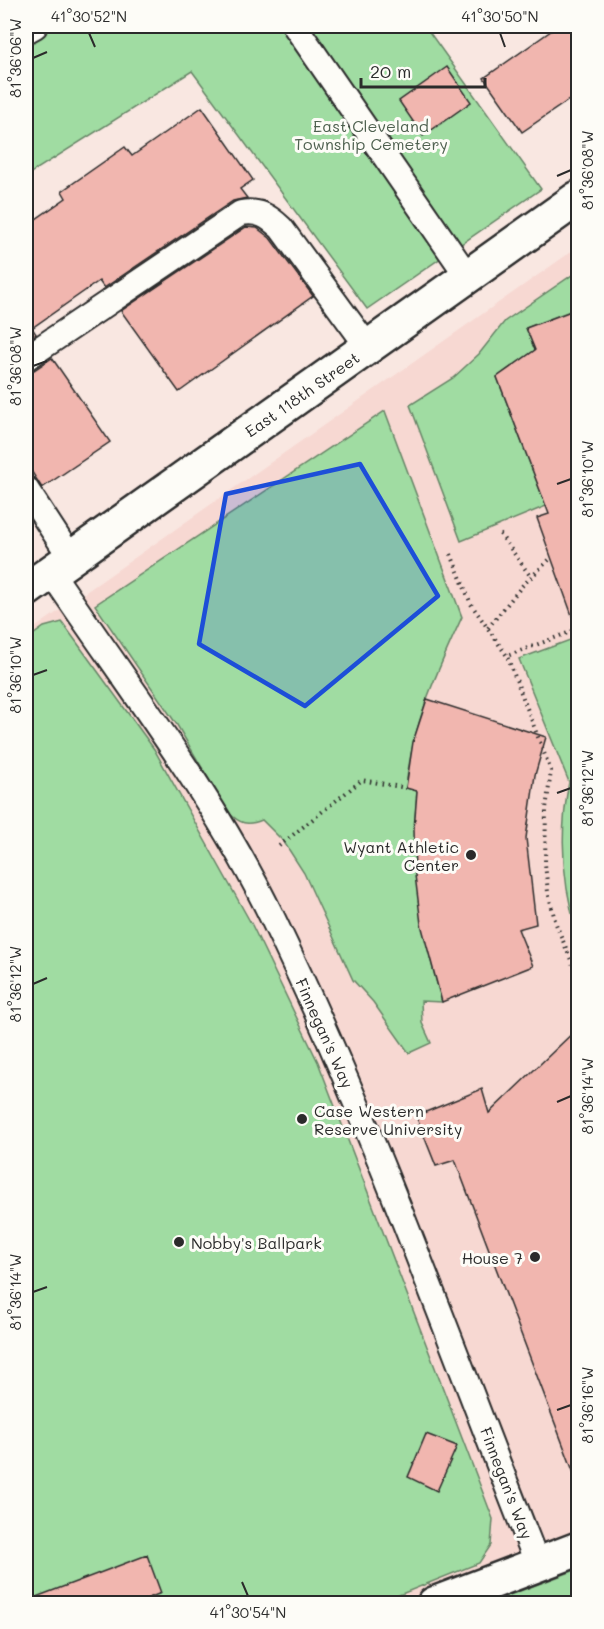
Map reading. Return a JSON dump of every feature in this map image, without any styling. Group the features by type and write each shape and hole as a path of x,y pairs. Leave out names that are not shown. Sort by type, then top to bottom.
{"street":[{"name":"East 118th Street","path":"49,573 579,198"},
{"path":"434,1604 579,1549"}],"lane":[{"path":"26,31 35,26"},
{"path":"295,26 468,277"},
{"path":"26,358 241,213 253,211 269,216 280,228 368,347"},
{"name":"Finnegan's Way","path":"26,489 49,573 216,818 273,918 354,1098 445,1319 538,1565"}],"path":[{"path":"500,534 531,577"},
{"path":"451,554 471,604 507,656 551,771 546,809 545,864 548,892 556,924 579,977"},
{"path":"488,628 531,577 551,558"},
{"path":"507,656 579,629"},
{"path":"279,846 362,780 406,788"}],"highlighted area":[{"path":"360,464 438,596 305,706 199,644 226,494"}],"shaded area":[{"name":"Case Western Reserve University","path":"578,247 578,1603 26,1603 26,634"}],"green space":[{"name":"East Cleveland Township Cemetery","path":"26,26 425,26 541,189 367,309 192,71 26,176"},
{"path":"578,271 578,308 526,328 535,350 497,377 546,506 461,541 410,405 453,378 479,354 505,321"},
{"path":"385,411 462,617 426,700 413,743 406,788 417,791 415,846 419,898 428,949 442,1002 421,1001 422,1023 431,1043 409,1053 373,1002 353,980 304,873 284,842 262,820 244,823 228,812 177,725 95,605"},
{"name":"Nobby's Ballpark","path":"62,622 154,749 252,925 318,1062 493,1519 491,1545 479,1563 379,1603 26,1603 26,640 44,627"},
{"path":"578,637 578,935 565,878 563,840 569,782 519,659"},
{"path":"578,1569 578,1603 488,1603"}],"building":[{"path":"558,26 579,26 579,93 522,132 484,78"},
{"path":"447,67 471,102 423,136 399,101"},
{"path":"202,107 253,180 240,189 247,198 233,201 104,288 99,281 32,328 36,334 26,341 26,226 66,198 62,191 125,147 132,156"},
{"path":"246,227 257,228 270,238 313,296 179,392 121,311"},
{"path":"579,308 579,620 574,621 537,518 549,514 497,377 535,350 526,328"},
{"path":"52,358 110,442 42,488 26,463 26,372 34,370"},
{"name":"Wyant Athletic Center","path":"427,699 546,737 535,775 526,838 536,924 518,929 533,966 442,1002 421,924 415,875 414,829 417,791 406,788 413,742"},
{"name":"House 7","path":"579,1027 579,1169 573,1183 579,1196 579,1475 575,1476 455,1160 436,1166 416,1116 482,1089 489,1113"},
{"path":"426,1434 457,1446 437,1491 408,1477"},
{"path":"147,1555 161,1593 134,1604 28,1604 28,1600"}],"place":[{"name":"Wyant Athletic Center","path":"471,855"},
{"name":"Case Western Reserve University","path":"302,1119"},
{"name":"Nobby's Ballpark","path":"179,1242"},
{"name":"House 7","path":"535,1257"}]}
